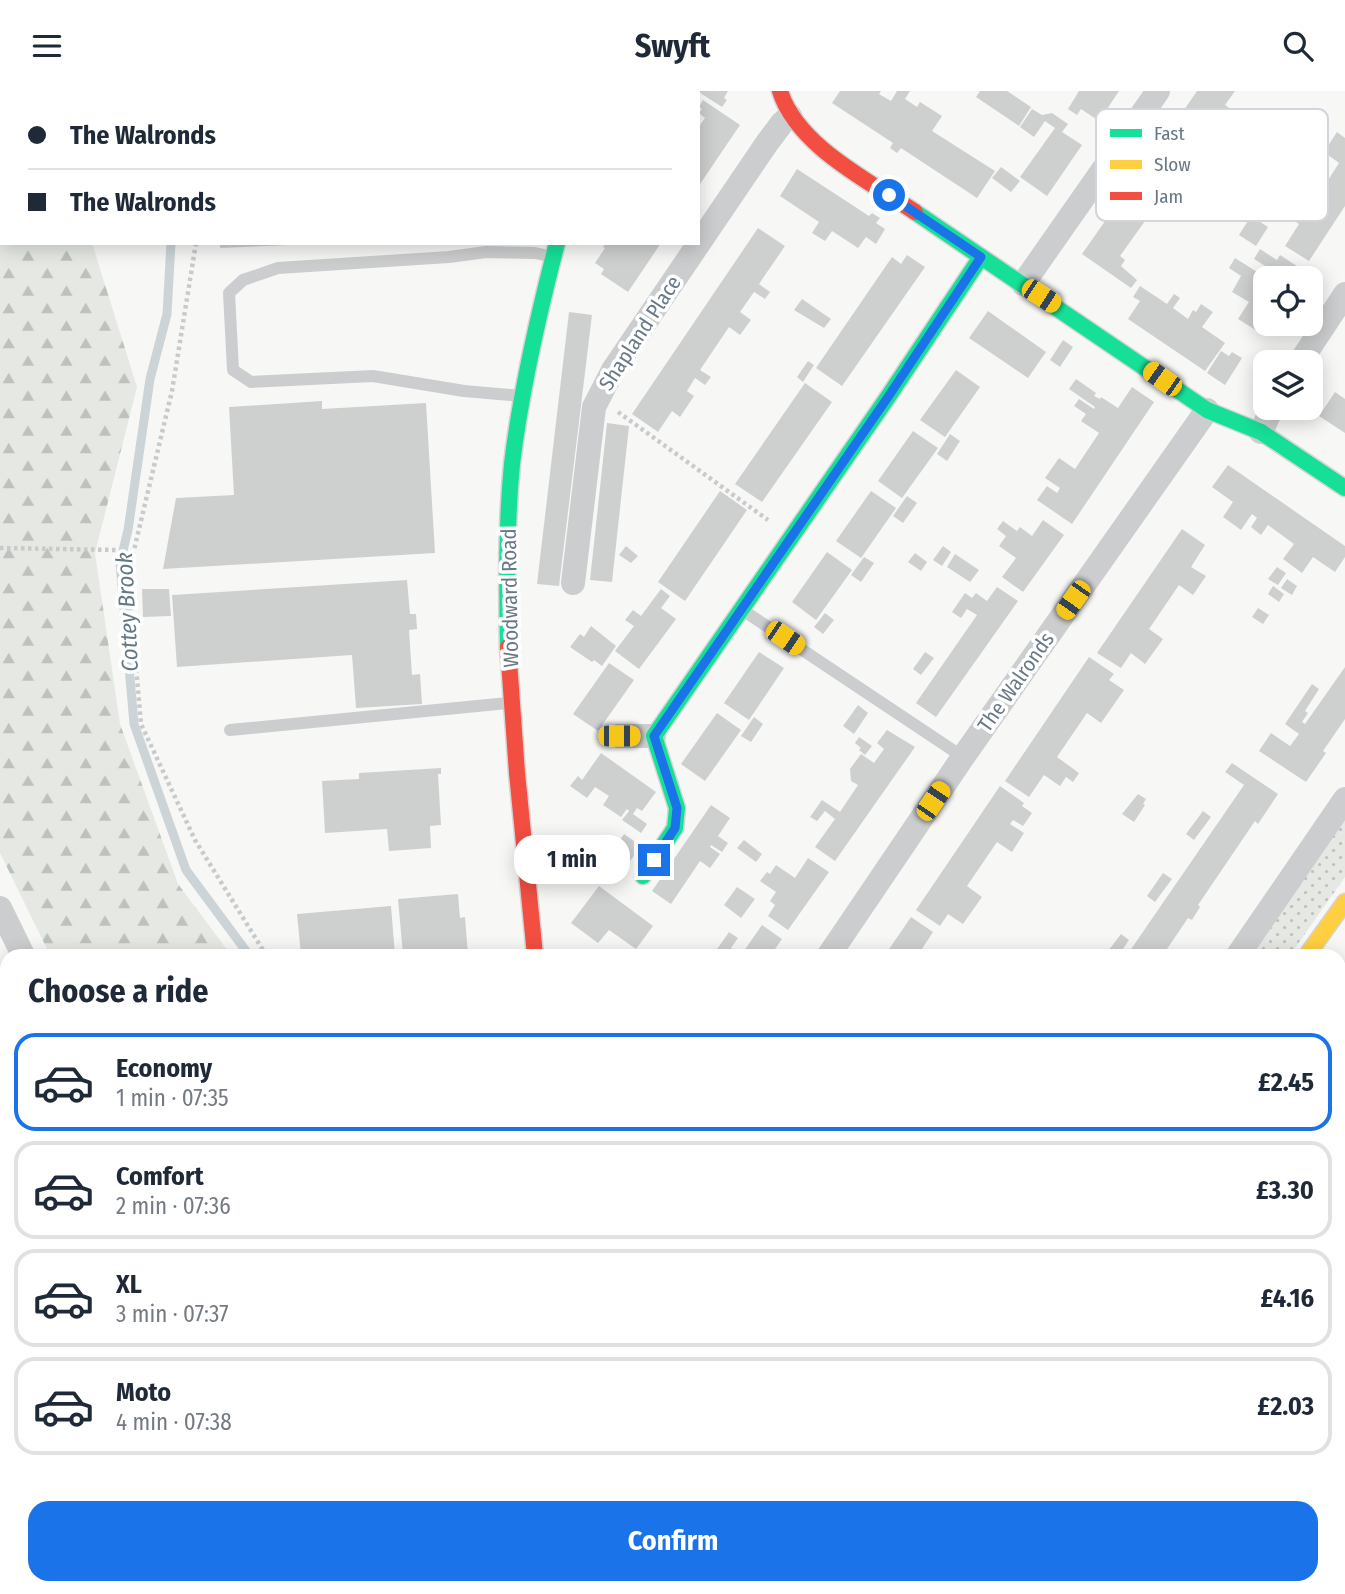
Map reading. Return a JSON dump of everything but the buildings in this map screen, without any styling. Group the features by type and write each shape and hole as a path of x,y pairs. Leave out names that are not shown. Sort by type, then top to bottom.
{"street":[{"path":"780,91 790,116 802,133 820,148 1095,331 1206,410 1261,432 1345,488"},
{"path":"1145,109 1158,91"},
{"name":"Shapland Place","path":"700,241 767,143 790,116"},
{"path":"1023,284 1096,180"},
{"name":"Shapland Place","path":"573,583 594,407 613,370 697,245"},
{"name":"Woodward Road","path":"534,949 512,703 507,543 512,467 522,395 556,250"},
{"path":"654,736 888,397 981,257"},
{"path":"1308,350 1345,293"},
{"name":"The Walronds","path":"833,949 963,757 1206,410"},
{"path":"1261,432 1266,420"},
{"path":"619,736 654,736"},
{"path":"643,876 675,828 677,808 654,736"},
{"path":"1242,949 1345,799"},
{"path":"1311,949 1345,902"},
{"path":"0,908 20,949"}],"lane":[{"path":"522,395 464,391 373,376 251,382 233,370 229,293 243,280 278,268 449,257 486,252 535,253 556,250"},
{"path":"741,608 963,757"},
{"path":"230,730 512,703"}],"path":[{"path":"196,245 172,391 128,575 141,725 195,840 262,949"},
{"path":"594,407 618,412 791,536"},
{"path":"0,548 117,551 131,554"}],"green space":[{"path":"0,245 93,245 137,387 95,553 120,724 178,884 227,949 47,949 0,853"},
{"path":"1345,816 1345,877 1294,949 1254,949"}],"waterway":[{"name":"Cottey Brook","path":"171,245 167,314 150,379 128,530 120,563 134,724 186,870 245,949"}],"traffic: fast":[{"path":"915,212 1207,410 1261,432 1345,488"},
{"path":"508,647 507,578 512,464 531,353 556,245"},
{"path":"643,876 675,828 677,808 654,736 888,397 981,257"}],"traffic: slow":[{"path":"1311,949 1345,902"}],"traffic: jam":[{"path":"780,91 789,111 818,145 857,175 915,212"},
{"path":"508,647 534,949"}],"route":[{"path":"654,860 675,828 677,808 654,736 888,397 981,257 889,195"}]}
